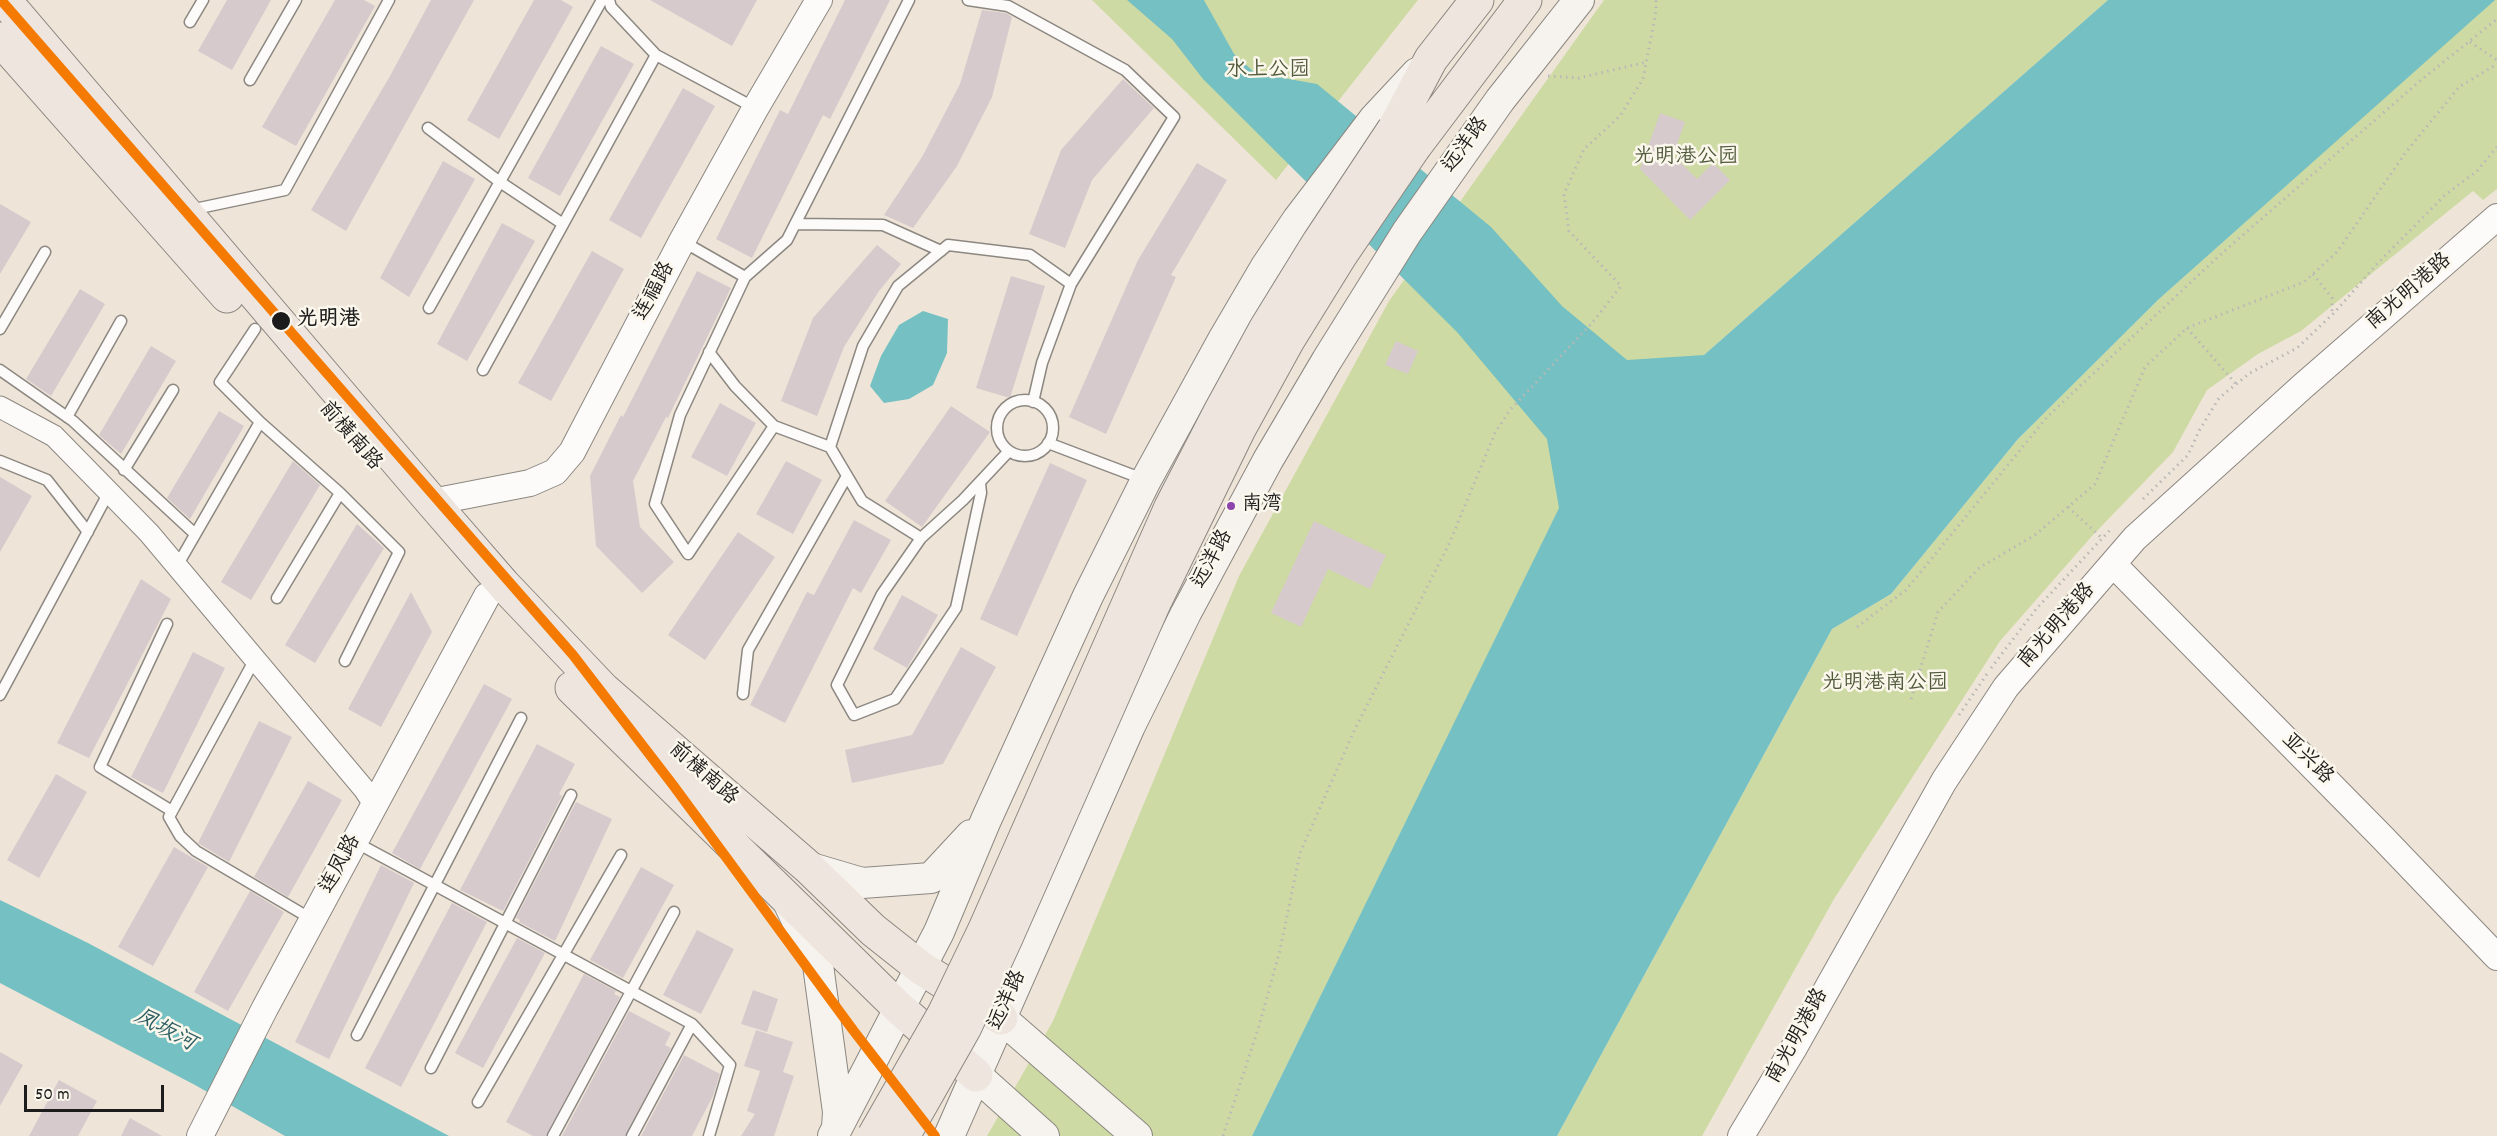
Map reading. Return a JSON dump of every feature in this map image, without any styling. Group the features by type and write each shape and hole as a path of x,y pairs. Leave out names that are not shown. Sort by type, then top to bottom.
{"main road":[{"name":"前横南路","path":"8,0 12,9 432,502 504,585 603,689 808,867 873,930 921,968 1001,1018 1137,1136"},
{"name":"远洋路","path":"1395,131 1431,59 1477,0"},
{"name":"远洋路","path":"835,1132 939,932 986,820 1088,596 1146,480 1224,338 1266,268 1298,219 1395,131 1525,0"},
{"name":"远洋路","path":"949,1136 1130,726 1176,632 1268,460 1376,280 1446,175 1500,100 1579,0"},
{"name":"前横南路","path":"0,39 487,596 585,702 900,1009 1044,1136"},
{"path":"874,1136 944,1014 985,929 1167,517 1219,414 1290,290 1395,131"},
{"path":"903,1136 965,1027 1154,603 1239,429 1288,340 1340,256 1395,131"},
{"name":"前横南路","path":"808,867 862,883 931,878 986,820"},
{"name":"前横南路","path":"787,898 818,965 838,1112 835,1132"}],"street":[{"name":"连福路","path":"432,502 531,483 555,472 572,452 682,241 755,108 819,0"},
{"name":"南光明港路","path":"1741,1136 1795,1046 1964,748 2006,687 2135,538 2294,394 2497,218"},
{"path":"0,407 54,436 109,492 177,566 364,789 374,804"},
{"name":"亚兴路","path":"2113,564 2497,957"},
{"name":"连凤路","path":"203,1131 265,1008 487,596"}],"lane":[{"path":"190,22 203,0"},
{"path":"250,80 296,0"},
{"path":"183,211 285,190 389,0"},
{"path":"429,308 602,0"},
{"path":"609,0 610,7 656,55 755,108"},
{"path":"774,426 688,554 655,504 680,415 745,278 787,240 909,0"},
{"path":"968,0 1008,6 1125,70 1174,117 1071,284 1042,363 1033,402"},
{"path":"483,370 656,55"},
{"path":"428,128 500,182 563,224"},
{"path":"795,224 883,225 941,251"},
{"path":"682,241 745,278"},
{"path":"830,447 864,346 898,286 948,245 1030,255 1071,284"},
{"path":"0,329 45,252"},
{"path":"67,417 121,321"},
{"path":"255,329 220,382 260,422 340,493 399,552 345,661"},
{"path":"710,352 735,386 774,426 830,447 862,501 921,538"},
{"path":"0,370 67,417 195,534"},
{"path":"124,470 173,390"},
{"path":"1024,401 1033,402 1047,411 1051,418 1052,436 1042,450 1026,456 1009,451 999,437 998,420 1008,406 1024,401"},
{"path":"177,566 260,422"},
{"path":"1048,443 1146,480"},
{"path":"980,483 981,493 956,608 895,699 854,715 837,685 882,594 921,538 980,483 1009,451"},
{"path":"0,461 47,480 88,532"},
{"path":"743,694 748,650 847,477"},
{"path":"0,695 109,492"},
{"path":"277,598 340,493"},
{"path":"166,624 100,766 172,811"},
{"path":"255,659 169,817 180,837 196,851 312,920"},
{"path":"357,1035 521,718"},
{"path":"431,1068 571,795"},
{"path":"354,842 692,1024 730,1065 709,1136"},
{"path":"478,1102 621,855"},
{"path":"553,1136 674,912"},
{"path":"632,1136 692,1024"}],"path":[{"path":"1223,1136 1259,1026 1280,950 1300,853 1354,731 1449,544 1496,433 1510,410 1592,323 1621,286 1569,231 1564,194 1584,149 1620,116 1643,80 1656,0"},
{"path":"1857,627 1906,590 2047,417 2220,255 2421,80 2497,19"},
{"path":"1911,699 1938,612 1979,567 2035,535 2095,484 2145,367 2187,328 2304,282 2337,252 2406,152 2459,87 2497,62 2470,42"},
{"path":"1544,75 1579,78 1647,62"},
{"path":"2136,505 2188,455 2199,431 2219,398 2250,373 2297,348 2332,315 2377,264 2445,195 2477,171 2497,147"},
{"path":"2313,274 2332,298 2332,315"},
{"path":"2187,328 2236,384"},
{"path":"2068,507 2102,538 2113,564"},
{"path":"1957,719 1978,684 2037,608 2119,521"}],"green space":[{"name":"水上公园","path":"1092,0 1418,0 1276,180"},
{"name":"光明港公园","path":"1604,0 2108,0 1704,355 1559,509 1252,1136 987,1136 1053,1021 1239,576 1389,301"},
{"name":"光明港南公园","path":"2494,0 2497,0 2497,189 2483,200 2473,191 2301,331 2258,354 2207,390 2173,452 2092,536 2000,641 1834,899 1702,1136 1557,1136 1832,629 1891,594 2018,439 2159,299"}],"water":[{"path":"1127,0 1190,0 1190,14 1255,73 1317,84 1491,227 1562,306 1627,360 1704,355 2108,0 2495,0 2159,299 2018,439 1891,594 1832,629 1557,1136 1252,1136 1559,508 1547,439 1457,332 1203,79 1172,39"},
{"path":"923,311 948,319 947,353 933,385 909,399 884,403 870,386 881,356 899,325"},
{"name":"凤坂河","path":"0,900 88,943 449,1136 285,1136 195,1085 0,983"}],"building":[{"path":"227,0 271,0 232,70 198,51"},
{"path":"335,0 364,0 375,6 296,146 262,127"},
{"path":"431,0 474,0 346,231 311,210 390,76"},
{"path":"534,0 561,0 573,7 499,139 467,120"},
{"path":"650,0 757,0 732,46"},
{"path":"845,0 890,0 830,119 823,115 752,258 716,239 780,110 788,114"},
{"path":"982,10 1006,13 1012,17 992,97 957,166 913,228 884,215 922,157 960,84"},
{"path":"601,46 634,64 560,196 528,178"},
{"path":"1123,79 1154,108 1092,180 1065,248 1029,234 1061,150"},
{"path":"683,88 715,106 641,238 609,220"},
{"path":"1660,113 1685,122 1673,155 1697,179 1713,163 1730,180 1690,220 1640,169"},
{"path":"443,161 475,179 409,297 380,278"},
{"path":"1197,163 1227,180 1171,275 1176,277 1106,434 1069,417 1138,260"},
{"path":"0,204 31,222 0,274"},
{"path":"502,223 535,241 467,361 437,344"},
{"path":"877,245 901,264 879,291 844,347 817,416 781,401 813,318"},
{"path":"592,251 624,269 551,401 518,383"},
{"path":"697,271 731,288 668,418 666,417 633,481 640,527 674,562 642,593 596,546 590,476 621,415 623,417"},
{"path":"1011,276 1045,286 1010,398 976,388"},
{"path":"80,289 105,304 51,396 26,379"},
{"path":"1396,341 1418,351 1408,374 1385,365"},
{"path":"151,346 176,361 121,454 99,435"},
{"path":"720,403 756,423 727,476 691,457"},
{"path":"951,406 990,432 922,527 885,501"},
{"path":"219,411 244,426 190,519 167,498"},
{"path":"293,461 320,485 251,600 221,582"},
{"path":"786,461 822,480 793,534 756,514"},
{"path":"1050,463 1087,480 1017,636 980,619"},
{"path":"0,477 32,496 0,552"},
{"path":"854,520 891,540 861,593 853,588 785,723 750,705 807,592 814,595"},
{"path":"1314,521 1386,555 1370,589 1328,569 1301,627 1271,613"},
{"path":"357,524 384,548 315,663 285,645"},
{"path":"738,532 775,557 705,660 668,635"},
{"path":"141,579 171,599 89,758 57,743"},
{"path":"411,592 432,632 381,727 348,709"},
{"path":"902,595 938,615 907,668 873,649"},
{"path":"961,647 996,667 943,764 852,783 845,750 912,735"},
{"path":"193,652 225,668 163,793 131,777"},
{"path":"484,684 512,699 420,869 392,853"},
{"path":"259,721 292,737 229,862 198,843"},
{"path":"537,744 575,764 559,794 562,796 503,911 460,890"},
{"path":"56,774 87,792 39,878 7,860"},
{"path":"308,781 342,800 288,897 254,877"},
{"path":"576,802 612,819 555,941 519,922 520,920 516,918"},
{"path":"174,847 208,867 153,966 118,947"},
{"path":"381,865 414,883 329,1059 295,1042"},
{"path":"641,867 674,885 623,978 590,960"},
{"path":"250,891 284,912 228,1011 194,992"},
{"path":"452,903 487,922 401,1087 365,1068"},
{"path":"697,930 734,949 701,1014 663,995"},
{"path":"517,938 545,953 483,1068 455,1053"},
{"path":"584,974 616,991 614,994 620,997 546,1136 533,1136 506,1122"},
{"path":"753,990 778,999 767,1032 741,1024"},
{"path":"629,1011 671,1033 665,1045 671,1048 625,1136 562,1136"},
{"path":"756,1030 793,1042 783,1072 794,1076 774,1136 741,1136 755,1114 747,1111 760,1071 744,1066"},
{"path":"0,1052 23,1065 0,1106"},
{"path":"684,1055 720,1074 713,1096 692,1136 641,1136"},
{"path":"59,1080 97,1101 78,1136 29,1136"},
{"path":"130,1118 162,1136 121,1136"}],"waterway":[{"path":"1185,0 1218,59"}],"transit line":[{"path":"1,0 573,655 935,1136"}],"place":[{"name":"光明港","path":"281,321"},
{"name":"南湾","path":"1231,506"}]}
